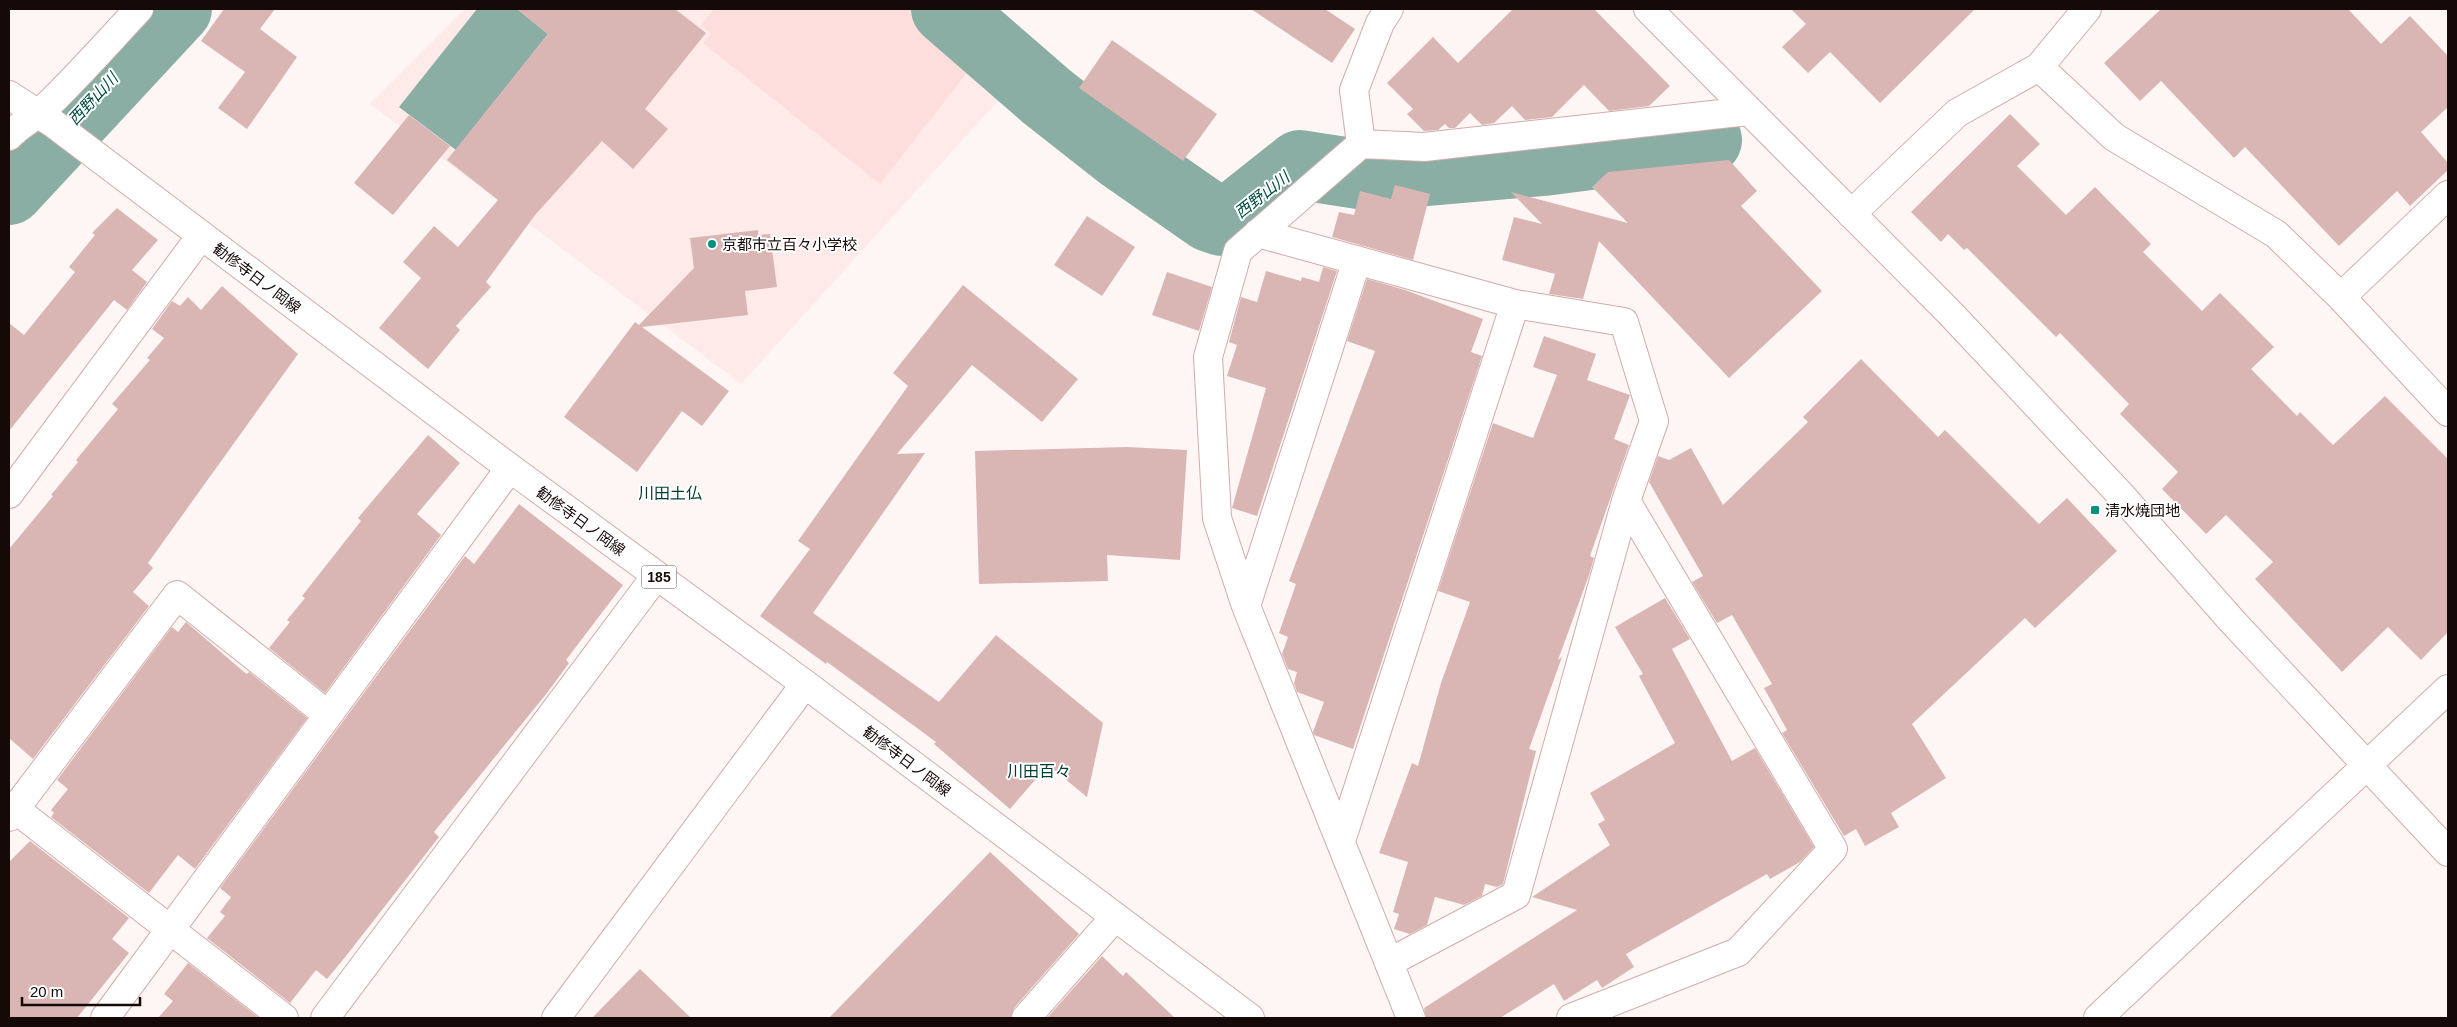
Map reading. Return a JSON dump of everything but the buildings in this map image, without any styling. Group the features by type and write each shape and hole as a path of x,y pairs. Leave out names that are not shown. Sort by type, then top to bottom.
{"street":[{"path":"9,136 16,128 54,125 139,9"},
{"path":"1361,144 1354,90 1380,22 1388,9"},
{"path":"1648,9 1951,314 2113,486 2232,621 2448,852"},
{"path":"1851,214 1957,113 2039,67 2087,9"},
{"path":"2039,67 2114,137 2276,234 2341,297 2448,412"},
{"name":"勧修寺日ノ岡線","path":"9,95 54,125 510,468 805,684 1114,918 1250,1018"},
{"path":"1411,1018 1246,606 1217,518 1208,358 1238,251 1361,144 1424,148 1748,111"},
{"path":"2341,297 2448,195"},
{"path":"1258,233 1515,304 1624,322 1654,421 1626,500 1516,895 1390,962"},
{"path":"9,494 201,236"},
{"path":"1246,606 1357,260"},
{"path":"1341,841 1515,304"},
{"path":"105,1018 510,468"},
{"path":"1572,1018 1738,952 1833,849 1626,500"},
{"path":"325,1018 656,576"},
{"path":"284,1018 171,930 12,813 177,595 328,715"},
{"path":"556,1018 805,684"},
{"path":"2098,1018 2448,689"},
{"path":"1026,1018 1114,918"}],"shaded area":[{"name":"京都市立百々小学校","path":"465,9 940,9 1018,79 741,384 370,104"},
{"path":"477,9 517,9 548,34 456,150 399,107"},
{"path":"714,9 926,9 980,56 880,184 703,43 711,34 701,25"}],"waterway":[{"name":"西野山川","path":"9,190 177,9"},
{"name":"西野山川","path":"946,9 1046,96 1121,155 1210,217 1222,221 1232,219 1300,165 1371,176 1543,161 1707,140"}],"place":[{"name":"京都市立百々小学校","path":"712,244"},
{"name":"清水焼団地","path":"2095,510"}],"district":[{"name":"川田土仏","path":"670,493"},
{"name":"川田百々","path":"1039,771"}]}
